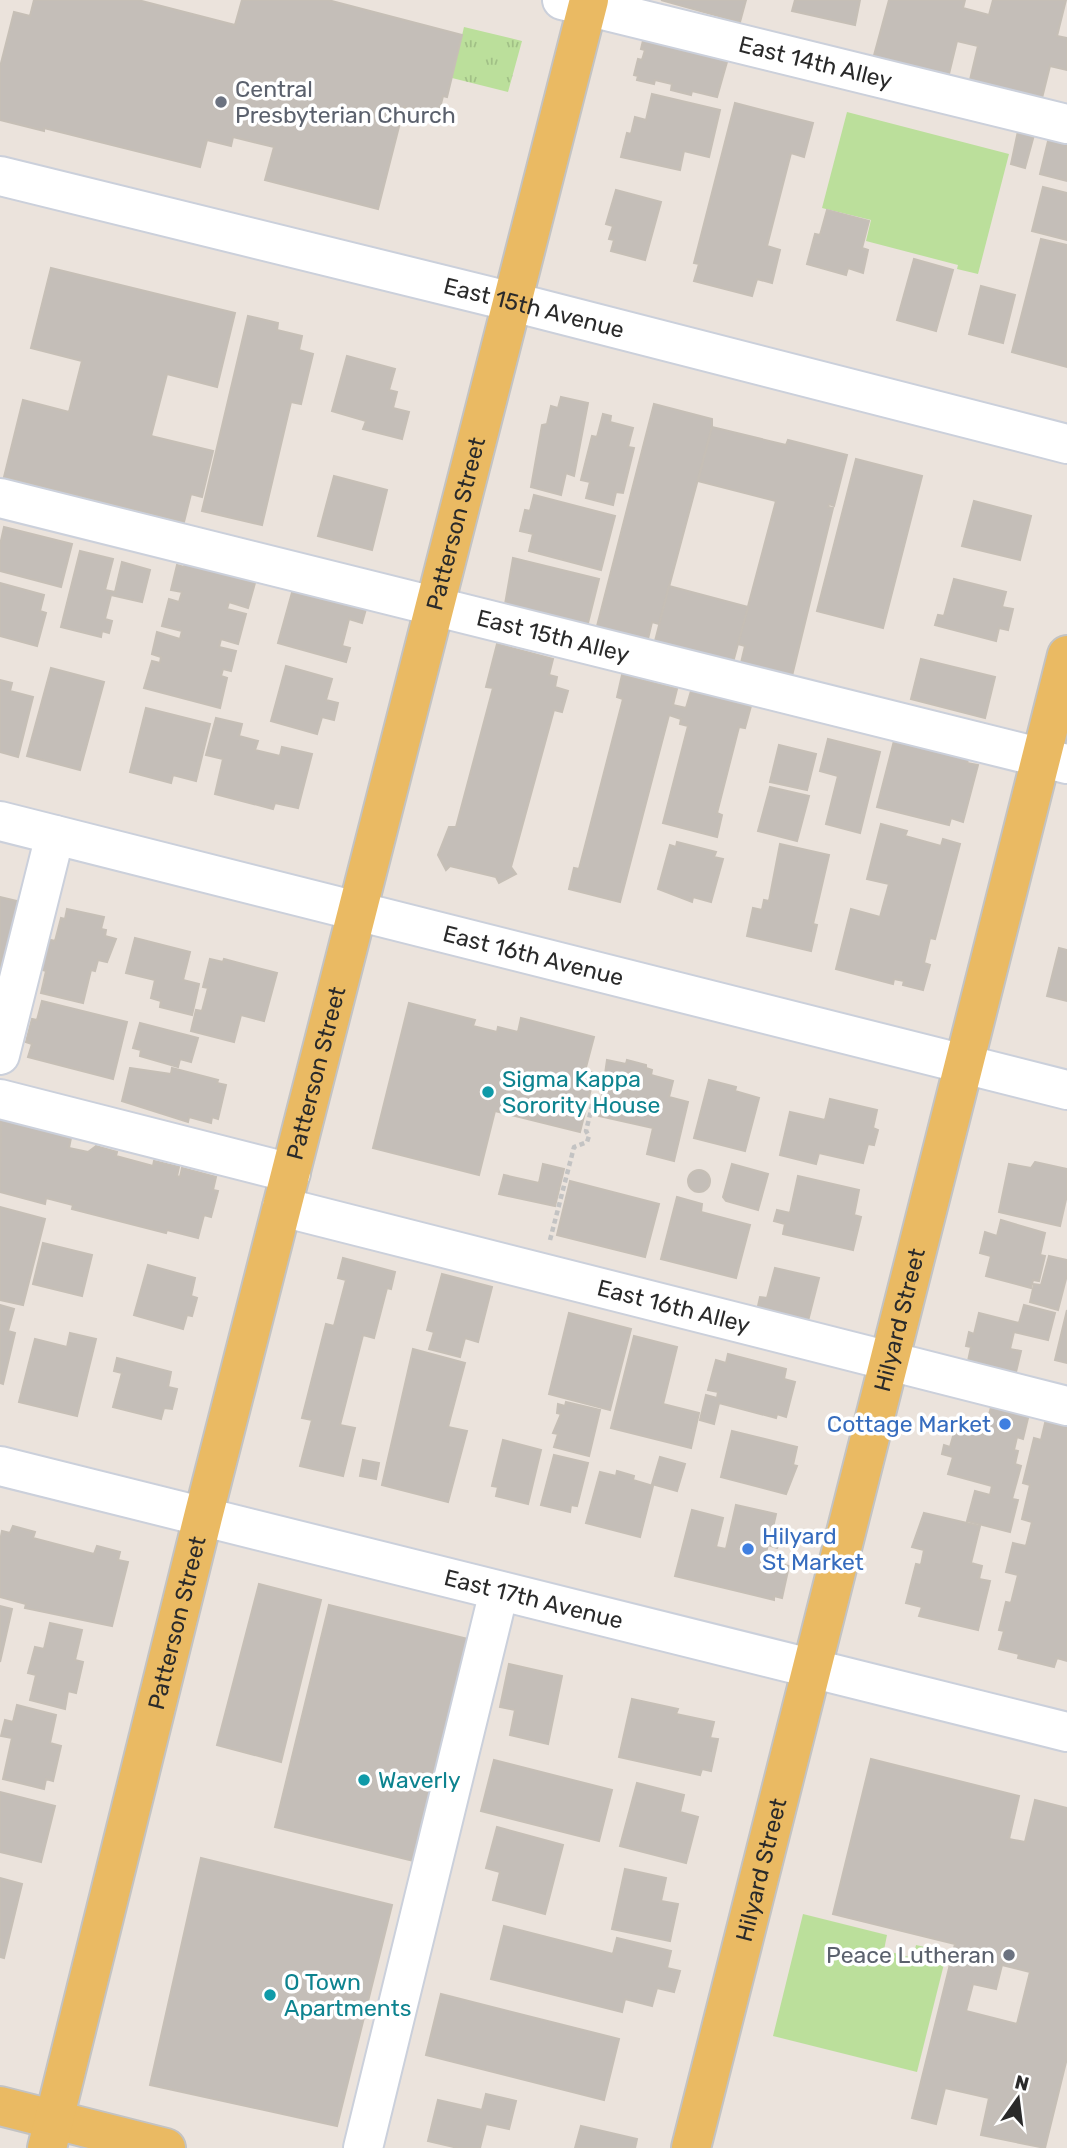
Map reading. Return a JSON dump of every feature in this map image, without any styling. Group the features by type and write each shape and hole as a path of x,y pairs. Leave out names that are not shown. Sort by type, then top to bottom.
{"main road":[{"name":"Patterson Street","path":"50,2134 203,1517 513,302 579,2"},
{"name":"Hilyard Street","path":"691,2148 965,1064 1054,761 1067,655"},
{"path":"0,2106 50,2134 166,2148"}],"street":[{"name":"East 14th Alley","path":"579,2 1067,124"},
{"name":"East 15th Avenue","path":"0,176 513,302 1067,444"},
{"name":"East 15th Alley","path":"0,498 1054,761"},
{"name":"East 16th Avenue","path":"0,821 1067,1090"},
{"path":"0,1055 55,835"},
{"name":"East 16th Alley","path":"0,1099 542,1272 1067,1406"},
{"name":"East 17th Avenue","path":"0,1466 1067,1732"},
{"path":"363,2148 499,1591"}],"path":[{"path":"542,1272 574,1147 587,1143 589,1136 586,1131 593,1102"}],"green space":[{"path":"464,27 522,41 508,92 452,78"},
{"path":"847,112 1009,154 978,274 957,269 958,265 866,241 871,220 822,208"},
{"path":"803,1914 887,1935 884,1950 913,1958 916,1945 947,1952 917,2072 773,2036"}],"building":[{"name":"Central Presbyterian Church","path":"34,0 138,0 235,25 242,0 328,0 462,35 447,97 443,96 438,116 404,107 378,209 265,180 274,147 233,137 231,146 207,140 200,167 44,128 44,131 0,120 0,67 14,12 30,16"},
{"path":"661,0 746,0 740,22"},
{"path":"795,0 860,0 855,25 792,11"},
{"path":"889,0 965,0 963,8 989,15 993,0 1066,0 1057,36 1067,38 1067,70 1050,66 1041,102 969,84 978,46 957,41 948,78 873,59"},
{"path":"646,28 729,55 717,97 692,91 691,95 671,90 672,84 655,80 654,84 637,80 638,76 634,75 638,59 642,60 645,50 641,49"},
{"path":"652,94 720,110 709,157 684,151 680,170 621,157 627,133 631,134 635,117 646,120"},
{"path":"735,103 813,123 804,157 791,153 767,246 780,250 772,283 757,279 752,296 694,281 699,264 694,263"},
{"path":"1018,131 1034,135 1025,168 1011,164"},
{"path":"1050,133 1067,137 1067,181 1040,174"},
{"path":"1043,187 1067,193 1067,240 1032,231"},
{"path":"616,190 661,202 645,260 611,251 614,240 609,239 613,226 606,224"},
{"path":"827,210 869,221 862,248 868,250 863,273 848,268 846,275 807,264 815,234 820,235"},
{"path":"1041,239 1067,245 1067,367 1012,352"},
{"path":"914,259 953,270 936,331 897,320"},
{"path":"51,268 235,313 217,387 167,374 151,436 213,451 202,497 191,494 184,522 4,477 23,400 69,412 82,361 31,348"},
{"path":"981,286 1015,295 1003,343 969,334"},
{"path":"248,316 278,323 277,330 302,336 299,350 313,354 301,404 291,402 262,525 202,511"},
{"path":"347,356 395,369 389,390 397,392 393,408 409,412 402,439 363,429 366,421 332,411"},
{"path":"561,397 588,403 574,476 566,473 561,495 531,487 542,425 547,424 551,406 558,408"},
{"path":"654,404 712,419 712,427 659,624 652,622 647,643 596,630"},
{"path":"603,414 611,416 610,422 633,428 628,447 634,448 623,493 616,492 613,505 586,498 590,482 581,480 592,436 597,437"},
{"path":"712,427 786,445 788,440 847,455 834,506 829,504 828,507 833,508 791,680 740,667 745,646 738,644 776,501 698,481"},
{"path":"856,459 922,476 883,628 817,611"},
{"path":"334,476 387,490 372,550 318,536"},
{"path":"534,495 615,516 601,570 529,551 533,534 520,531 525,510 530,511"},
{"path":"974,501 1031,516 1020,560 962,546"},
{"path":"4,527 72,544 61,587 0,571 0,545"},
{"path":"80,551 113,559 105,590 115,592 122,562 150,570 142,602 111,595 105,619 112,621 109,633 102,631 101,637 61,627"},
{"path":"186,558 246,574 244,580 255,583 248,608 229,602 227,609 246,614 238,644 221,639 219,647 236,651 231,671 223,669 221,676 227,678 220,708 144,688 152,661 160,663 161,657 152,654 157,632 180,639 182,631 162,626 169,599 179,602 182,592 171,590 177,565 184,567"},
{"path":"513,558 599,579 586,631 504,610"},
{"path":"954,579 1006,592 1002,607 1013,609 1008,630 999,628 996,641 935,625 938,615 944,616"},
{"path":"0,583 44,595 40,611 46,613 37,646 0,636"},
{"path":"669,586 748,607 732,666 654,645"},
{"path":"293,589 366,609 362,623 349,619 342,646 350,648 346,662 278,643"},
{"path":"497,644 553,659 549,675 557,677 555,687 568,691 562,712 554,710 511,867 516,874 499,883 496,877 450,866 446,870 438,855 449,827 456,827 493,688 486,687"},
{"path":"921,659 995,677 985,718 911,699"},
{"path":"286,666 332,679 326,700 338,703 334,720 322,717 317,734 271,721"},
{"path":"51,668 104,682 80,770 27,756"},
{"path":"622,675 677,689 673,705 686,708 691,691 751,706 745,728 739,727 717,813 722,815 717,837 663,823 688,726 680,724 681,719 669,715 620,902 569,889 574,868 579,869 623,699 617,697"},
{"path":"0,680 12,683 10,691 33,697 18,757 0,752"},
{"path":"146,708 210,724 196,781 173,775 171,783 130,772"},
{"path":"216,718 242,724 239,736 258,741 255,750 280,756 282,747 312,754 298,808 275,803 273,809 215,794 223,759 206,755"},
{"path":"895,737 969,757 967,763 978,765 963,822 951,818 949,825 877,807"},
{"path":"828,739 880,752 860,833 826,824 838,776 820,771"},
{"path":"779,745 816,754 807,790 770,782"},
{"path":"770,787 809,796 797,841 758,831"},
{"path":"881,824 907,831 905,836 941,846 943,839 960,844 935,939 930,938 924,963 930,965 923,990 903,985 904,981 894,979 893,984 836,969 851,909 880,917 889,884 867,879"},
{"path":"677,842 716,852 714,857 723,859 711,902 693,897 692,902 658,889 670,845 676,847"},
{"path":"780,844 829,855 813,924 817,925 811,951 747,936 753,908 762,910 764,900 769,901"},
{"path":"0,897 21,902 0,978"},
{"path":"67,909 104,917 101,929 106,930 105,936 116,939 107,962 98,960 95,971 91,970 83,1003 41,993 46,971 40,969 47,939 55,941 61,918 65,919"},
{"path":"135,938 190,952 183,980 199,984 192,1015 160,1007 161,1001 151,998 155,980 126,973"},
{"path":"1059,948 1067,950 1067,1001 1047,996"},
{"path":"210,959 223,962 224,959 277,973 264,1021 241,1015 234,1042 191,1031 196,1010 202,1011 208,988 203,987"},
{"path":"42,1001 127,1022 113,1079 28,1057 32,1044 26,1042 32,1019 37,1020"},
{"name":"Sigma Kappa Sorority House","path":"409,1003 475,1020 473,1026 497,1032 498,1027 518,1032 521,1018 594,1037 585,1071 595,1073 580,1132 495,1111 479,1175 373,1148"},
{"path":"140,1023 198,1038 191,1062 180,1059 178,1067 140,1056 141,1050 133,1048"},
{"path":"607,1060 626,1064 627,1060 646,1065 646,1068 652,1070 651,1075 673,1081 669,1097 688,1102 674,1161 647,1154 653,1128 599,1116"},
{"path":"130,1068 171,1074 172,1068 218,1080 217,1083 226,1085 218,1119 212,1117 211,1123 189,1117 188,1122 122,1101"},
{"path":"709,1080 736,1087 735,1091 759,1098 745,1151 694,1138"},
{"path":"830,1099 877,1110 873,1128 878,1130 874,1145 868,1144 863,1163 819,1153 816,1164 780,1155 790,1112 825,1120"},
{"path":"1,1119 29,1121 27,1126 71,1138 69,1148 88,1152 96,1146 117,1152 116,1156 153,1166 154,1161 179,1167 177,1176 180,1177 182,1168 216,1177 213,1190 218,1191 211,1217 204,1215 198,1238 167,1230 166,1233 72,1209 73,1205 46,1198 45,1204 0,1192"},
{"path":"1035,1162 1067,1169 1067,1195 1060,1226 999,1212 1009,1164 1031,1168"},
{"path":"543,1164 564,1169 555,1206 499,1194 504,1175 539,1183"},
{"path":"732,1164 768,1174 758,1210 726,1201 723,1197"},
{"path":"699,1170 707,1173 710,1181 707,1189 699,1192 691,1189 688,1181 691,1173"},
{"path":"798,1176 859,1190 854,1215 861,1217 853,1250 783,1234 785,1224 774,1221 777,1210 790,1213"},
{"path":"570,1181 659,1204 645,1257 557,1235"},
{"path":"677,1197 702,1204 701,1212 750,1225 736,1278 661,1259"},
{"path":"0,1207 45,1219 23,1305 0,1300"},
{"path":"1001,1220 1045,1233 1040,1255 1045,1256 1039,1281 1033,1280 1031,1288 986,1276 991,1256 980,1253 985,1232 997,1236"},
{"path":"43,1243 92,1255 82,1296 33,1284"},
{"path":"1049,1256 1067,1260 1067,1275 1058,1310 1030,1302 1034,1284 1041,1285"},
{"path":"343,1258 395,1272 391,1289 387,1288 374,1338 363,1335 340,1425 355,1428 343,1476 300,1466 312,1420 302,1418 326,1324 334,1326 346,1280 338,1278"},
{"path":"148,1265 195,1278 191,1296 197,1298 192,1316 187,1315 183,1329 134,1315"},
{"path":"775,1268 819,1278 808,1321 756,1315 760,1297 767,1298"},
{"path":"442,1274 492,1287 478,1342 465,1338 460,1357 429,1349 434,1332 427,1330"},
{"path":"0,1305 14,1309 8,1331 15,1333 3,1384 0,1383"},
{"path":"1024,1305 1055,1313 1048,1340 1014,1332 1010,1349 1021,1351 1016,1372 968,1361 971,1347 966,1346 969,1332 974,1334 979,1313 1019,1323"},
{"path":"1067,1310 1067,1363 1055,1360"},
{"path":"569,1313 631,1329 610,1410 549,1394"},
{"path":"70,1333 96,1339 77,1416 19,1402 35,1339 67,1347"},
{"path":"634,1336 677,1347 663,1404 699,1413 691,1448 611,1428"},
{"path":"413,1349 465,1363 448,1427 467,1431 448,1502 382,1485"},
{"path":"728,1354 786,1369 784,1379 795,1382 786,1417 777,1414 776,1418 719,1403 714,1424 700,1420 706,1395 717,1398 718,1392 708,1390 716,1360 726,1363"},
{"path":"117,1358 171,1372 168,1387 177,1389 172,1409 164,1408 161,1419 113,1407 122,1373 114,1371"},
{"path":"566,1402 600,1410 589,1456 554,1447 558,1434 553,1433 561,1414 557,1413 558,1404 565,1406"},
{"path":"992,1404 1029,1414 1023,1439 1017,1437 1014,1450 1018,1451 1015,1464 1021,1466 1012,1499 1018,1500 1010,1532 967,1521 975,1491 990,1495 992,1486 948,1474 953,1457 942,1454 944,1445 950,1447 957,1422 985,1429"},
{"path":"1046,1419 1067,1424 1067,1661 1057,1658 1054,1667 1018,1658 1019,1654 999,1649 1004,1631 999,1630 1006,1602 1011,1603 1018,1575 1006,1572 1013,1543 1026,1546 1032,1522 1022,1519 1030,1485 1023,1483 1034,1438 1041,1440"},
{"path":"732,1431 797,1447 793,1465 797,1466 786,1494 721,1477"},
{"path":"503,1440 541,1450 528,1504 496,1496 498,1487 492,1486"},
{"path":"554,1455 588,1463 577,1506 571,1505 570,1512 541,1505"},
{"path":"660,1457 685,1464 677,1491 652,1484"},
{"path":"363,1460 379,1463 376,1479 360,1476"},
{"path":"617,1471 634,1476 633,1480 653,1486 640,1537 586,1523 600,1472 616,1476"},
{"path":"736,1505 776,1514 772,1532 780,1534 777,1548 768,1545 764,1560 789,1566 782,1598 774,1596 774,1600 675,1576 692,1510 723,1518 716,1547 726,1549"},
{"path":"924,1513 980,1526 971,1563 982,1566 979,1579 990,1581 978,1630 919,1616 922,1607 906,1603 916,1564 921,1565 924,1550 912,1547"},
{"path":"13,1526 35,1532 33,1538 94,1554 97,1546 120,1552 118,1560 128,1562 112,1626 25,1608 26,1604 0,1597 0,1541 2,1531 10,1533"},
{"path":"259,1584 321,1600 281,1762 217,1745"},
{"name":"Waverly","path":"329,1605 476,1641 422,1863 275,1827"},
{"path":"0,1606 12,1609 0,1662"},
{"path":"50,1623 82,1630 75,1660 83,1662 76,1693 68,1691 65,1709 30,1700 36,1675 28,1673 35,1647 44,1649"},
{"path":"509,1664 562,1676 548,1744 510,1735 515,1710 500,1707"},
{"path":"632,1699 678,1709 676,1714 714,1722 710,1738 718,1739 711,1771 702,1769 700,1775 619,1757"},
{"path":"17,1705 56,1715 50,1743 61,1746 53,1781 46,1779 44,1789 3,1779 12,1738 1,1736 5,1720 13,1722"},
{"name":"Peace Lutheran","path":"871,1759 1019,1796 1009,1839 1025,1842 1035,1800 1067,1808 1067,2058 1045,2148 981,2135 989,2098 945,2088 936,2124 912,2118 955,1944 833,1914","holes":["1002,1965 1030,1972 1017,2024 966,2011 973,1984 996,1989"]},
{"path":"494,1760 612,1790 599,1841 481,1811"},
{"path":"637,1783 684,1795 680,1812 698,1817 686,1863 620,1846"},
{"path":"0,1792 55,1806 41,1862 0,1852"},
{"path":"497,1827 563,1845 545,1914 493,1900 500,1872 486,1868"},
{"name":"O Town Apartments","path":"201,1858 392,1905 337,2126 150,2085"},
{"path":"625,1869 666,1878 661,1901 678,1904 670,1941 612,1929"},
{"path":"0,1878 22,1884 4,1958 0,1957"},
{"path":"504,1926 613,1954 617,1938 671,1951 667,1968 680,1971 674,1992 657,1988 652,2006 625,1999 622,2012 491,1979"},
{"path":"441,1994 619,2039 604,2100 426,2055"},
{"path":"486,2094 516,2101 509,2129 486,2124 480,2148 458,2148 428,2141 438,2100 482,2110"},
{"path":"581,2126 637,2139 635,2148 575,2148"}],"place":[{"name":"Central Presbyterian Church","path":"221,102"},
{"name":"Sigma Kappa Sorority House","path":"488,1092"},
{"name":"Cottage Market","path":"1005,1424"},
{"name":"Hilyard St Market","path":"748,1549"},
{"name":"Waverly","path":"364,1780"},
{"name":"Peace Lutheran","path":"1009,1955"},
{"name":"O Town Apartments","path":"270,1995"}]}
